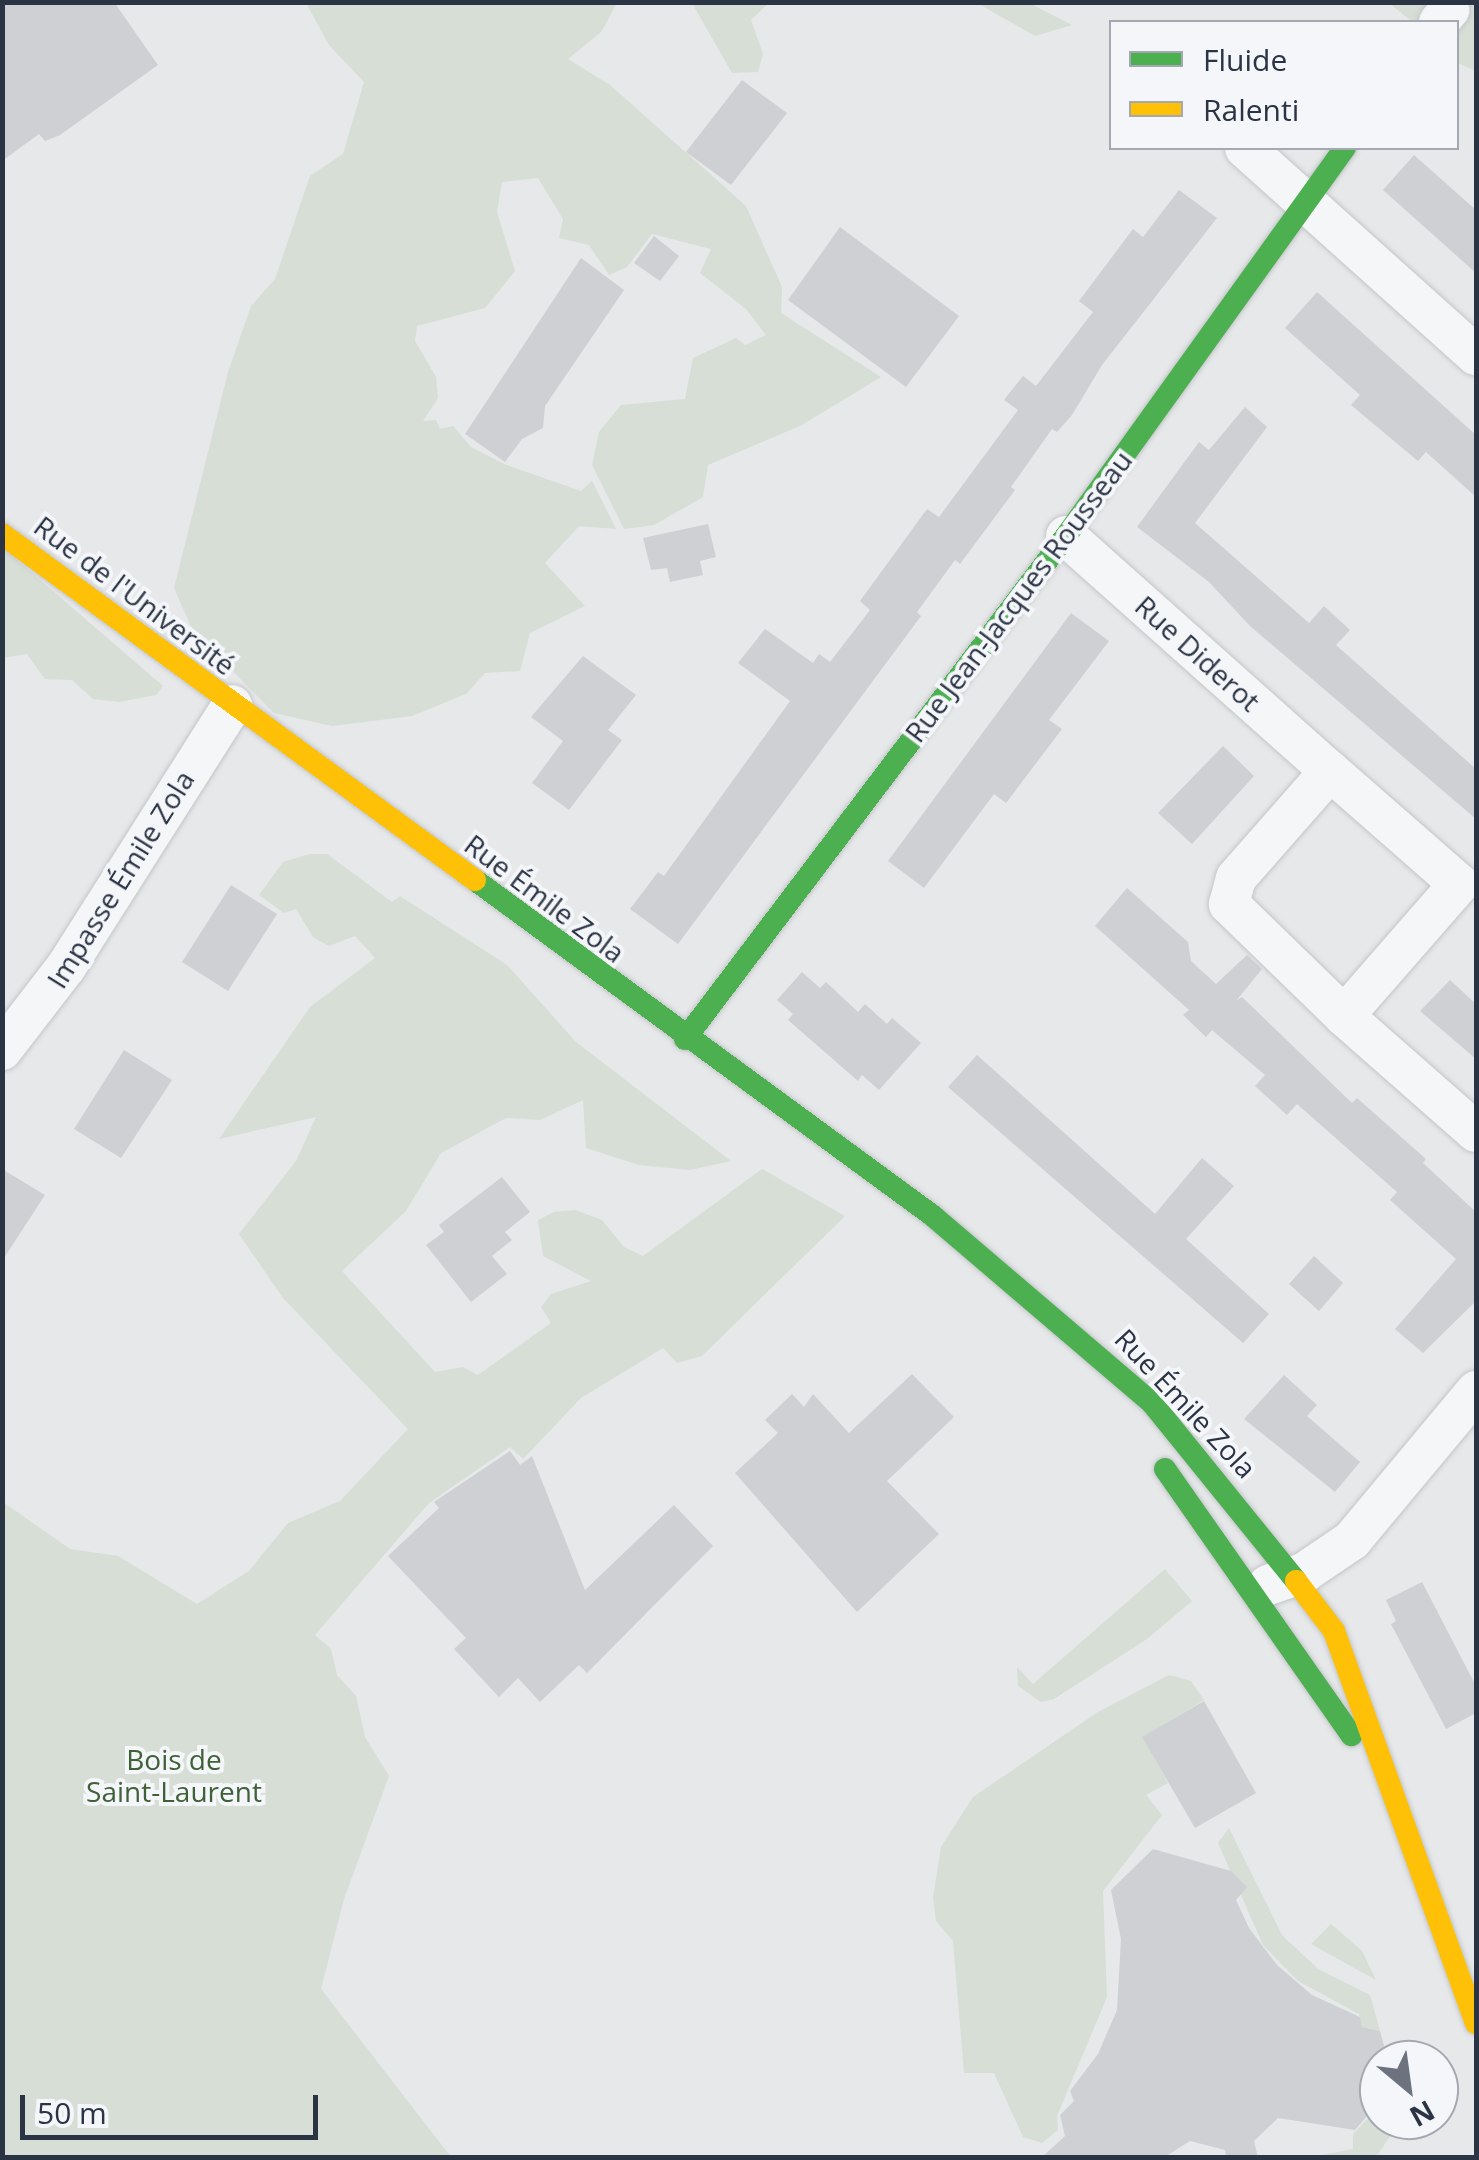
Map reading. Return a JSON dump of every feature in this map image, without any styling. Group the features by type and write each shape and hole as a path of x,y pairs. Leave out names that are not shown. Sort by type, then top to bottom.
{"street":[{"path":"1247,150 1476,355"},
{"name":"Rue Jean-Jacques Rousseau","path":"685,1039 1066,536 1343,150"},
{"name":"Rue de l'Université","path":"2,534 232,704"},
{"name":"Rue Diderot","path":"1066,536 1458,884 1344,1016"},
{"name":"Rue Émile Zola","path":"232,704 821,1140 933,1216 1101,1354 1172,1425 1334,1631 1476,2023"},
{"name":"Impasse Émile Zola","path":"2,1050 66,967 232,704"},
{"path":"1330,771 1236,878 1229,904 1344,1016 1476,1132"},
{"name":"Rue Émile Zola","path":"821,1140 902,1224"},
{"path":"966,1277 1050,1350"},
{"path":"1254,1590 1295,1577 1352,1540 1476,1391"},
{"name":"Rue Émile Zola","path":"1146,1446 1254,1590 1394,1798"}],"green space":[{"path":"306,3 617,3 601,32 568,59 610,85 746,206 782,287 781,313 881,377 800,426 708,465 703,497 654,525 624,529 592,465 599,432 621,405 685,399 693,358 736,338 745,345 766,335 746,309 700,273 711,249 652,234 627,267 609,275 589,245 559,238 563,219 538,178 502,182 497,212 515,271 485,308 417,326 415,341 436,377 438,398 423,421 436,420 440,429 453,426 471,447 504,464 581,491 592,481 616,529 579,526 545,563 585,606 530,633 520,671 485,673 466,694 412,716 332,726 274,713 193,631 174,588 228,372 251,306 275,279 310,176 343,154 364,82 329,45"},
{"path":"692,3 769,3 751,20 763,54 758,72 732,73"},
{"path":"977,3 1029,3 1072,25 1035,36"},
{"path":"1389,3 1476,3 1476,71 1459,64 1459,20 1410,20"},
{"path":"2,547 163,686 156,695 119,702 93,699 72,680 45,679 27,654 3,658"},
{"name":"Bois de Saint-Laurent","path":"310,854 327,854 392,902 400,896 507,965 576,1042 731,1161 690,1170 639,1165 586,1148 583,1100 540,1120 506,1118 441,1153 406,1211 342,1271 435,1372 463,1367 478,1375 551,1323 541,1307 551,1294 591,1281 543,1256 538,1220 554,1212 575,1210 602,1220 624,1247 643,1256 762,1169 845,1216 702,1356 677,1363 663,1348 581,1398 523,1459 510,1447 429,1503 315,1635 331,1649 337,1675 356,1696 365,1737 389,1776 344,1899 321,1989 451,2157 3,2157 3,1502 70,1549 118,1556 197,1604 249,1571 288,1523 340,1501 408,1429 283,1298 239,1234 296,1161 316,1117 219,1139 310,1007 375,958 355,936 329,946 313,937 296,909 284,913 259,895 283,862"},
{"path":"1165,1569 1192,1601 1147,1639 1054,1699 1041,1702 1018,1686 1017,1667 1033,1684"},
{"path":"1169,1675 1191,1681 1204,1700 1143,1737 1168,1783 1146,1795 1162,1815 1103,1891 1107,1997 1057,2116 1058,2130 1042,2143 1023,2137 994,2073 964,2073 953,1941 936,1921 933,1898 941,1847 973,1797 1098,1712"},
{"path":"1229,1828 1282,1935 1318,1969 1370,1995 1380,2031 1362,2027 1359,2014 1298,1981 1263,1945 1218,1843"},
{"path":"1331,1924 1362,1951 1376,1980 1311,1944"},
{"path":"1359,2128 1359,2140 1387,2140 1376,2157 1312,2157 1353,2149 1353,2134"}],"building":[{"path":"2,2 114,2 158,65 60,135 45,141 39,134 2,161"},
{"path":"742,80 787,113 731,185 686,152"},
{"path":"1414,155 1476,210 1476,273 1383,190"},
{"path":"1179,190 1217,218 1102,365 1072,415 1057,432 1052,429 1011,487 1015,490 960,564 955,560 917,612 921,616 678,944 630,909 658,872 664,876 790,701 738,663 765,629 813,663 819,654 830,662 870,610 860,601 927,509 939,517 1018,410 1004,400 1023,376 1036,386 1093,312 1079,301 1133,229 1143,237"},
{"path":"840,227 959,316 906,387 788,300"},
{"path":"654,236 679,256 660,281 634,263"},
{"path":"581,258 624,290 545,406 543,428 522,439 505,462 465,434"},
{"path":"1317,292 1476,435 1476,497 1426,452 1418,461 1351,405 1360,395 1285,328"},
{"path":"1245,407 1267,427 1195,523 1309,623 1324,606 1350,630 1336,645 1476,769 1476,819 1250,626 1209,582 1137,527 1199,442 1209,450"},
{"path":"708,524 716,557 700,561 703,575 670,582 667,568 651,570 643,538"},
{"path":"1071,613 1109,641 1049,720 1062,729 1006,803 994,794 924,888 888,861"},
{"path":"583,656 636,695 608,730 622,740 569,810 532,783 563,741 531,717"},
{"path":"1223,746 1254,776 1192,844 1158,813"},
{"path":"231,885 277,914 228,991 182,962"},
{"path":"1127,888 1188,942 1191,961 1216,984 1247,955 1262,969 1236,1001 1242,997 1352,1103 1357,1098 1426,1159 1423,1163 1476,1212 1476,1301 1423,1353 1395,1329 1456,1259 1390,1200 1397,1192 1297,1104 1287,1115 1255,1086 1265,1075 1212,1030 1206,1037 1183,1015 1189,1010 1095,926"},
{"path":"802,972 820,988 826,982 858,1012 865,1004 887,1024 892,1018 921,1043 879,1090 862,1075 858,1081 788,1020 793,1014 777,1000"},
{"path":"1450,980 1476,1004 1476,1059 1420,1011"},
{"path":"124,1050 172,1080 121,1158 74,1129"},
{"path":"977,1055 1155,1214 1202,1158 1234,1186 1186,1239 1269,1314 1243,1343 948,1087"},
{"path":"2,1169 45,1195 2,1261"},
{"path":"502,1177 530,1212 505,1232 512,1240 492,1256 507,1274 471,1302 426,1245 444,1232 439,1225"},
{"path":"1314,1256 1343,1283 1319,1311 1289,1284"},
{"path":"912,1374 954,1417 887,1481 939,1534 857,1612 735,1473 778,1433 765,1420 792,1394 804,1407 813,1394 849,1433"},
{"path":"1284,1375 1317,1405 1307,1416 1360,1462 1335,1492 1244,1419"},
{"path":"510,1451 520,1465 532,1456 585,1590 674,1505 713,1546 587,1673 579,1665 540,1702 518,1678 499,1697 454,1649 466,1638 388,1556 439,1508 434,1502"},
{"path":"1422,1582 1476,1686 1476,1713 1446,1729 1391,1624 1396,1621 1386,1600"},
{"path":"1204,1701 1256,1793 1195,1828 1142,1737"},
{"path":"1153,1849 1231,1871 1247,1887 1236,1900 1249,1928 1277,1965 1312,1995 1360,2017 1362,2027 1380,2031 1382,2040 1359,2040 1359,2125 1355,2130 1278,2118 1254,2141 1258,2158 1226,2158 1225,2150 1190,2141 1163,2158 1041,2158 1065,2136 1060,2115 1074,2101 1070,2091 1098,2054 1117,2010 1121,1939 1111,1890"}],"traffic: fast":[{"path":"685,1039 1066,536 1344,150"},
{"path":"475,880 933,1216 1152,1403 1296,1581"},
{"path":"1165,1469 1351,1735"}],"traffic: slow":[{"path":"2,534 475,880"},
{"path":"1296,1581 1334,1631 1476,2023"}]}
